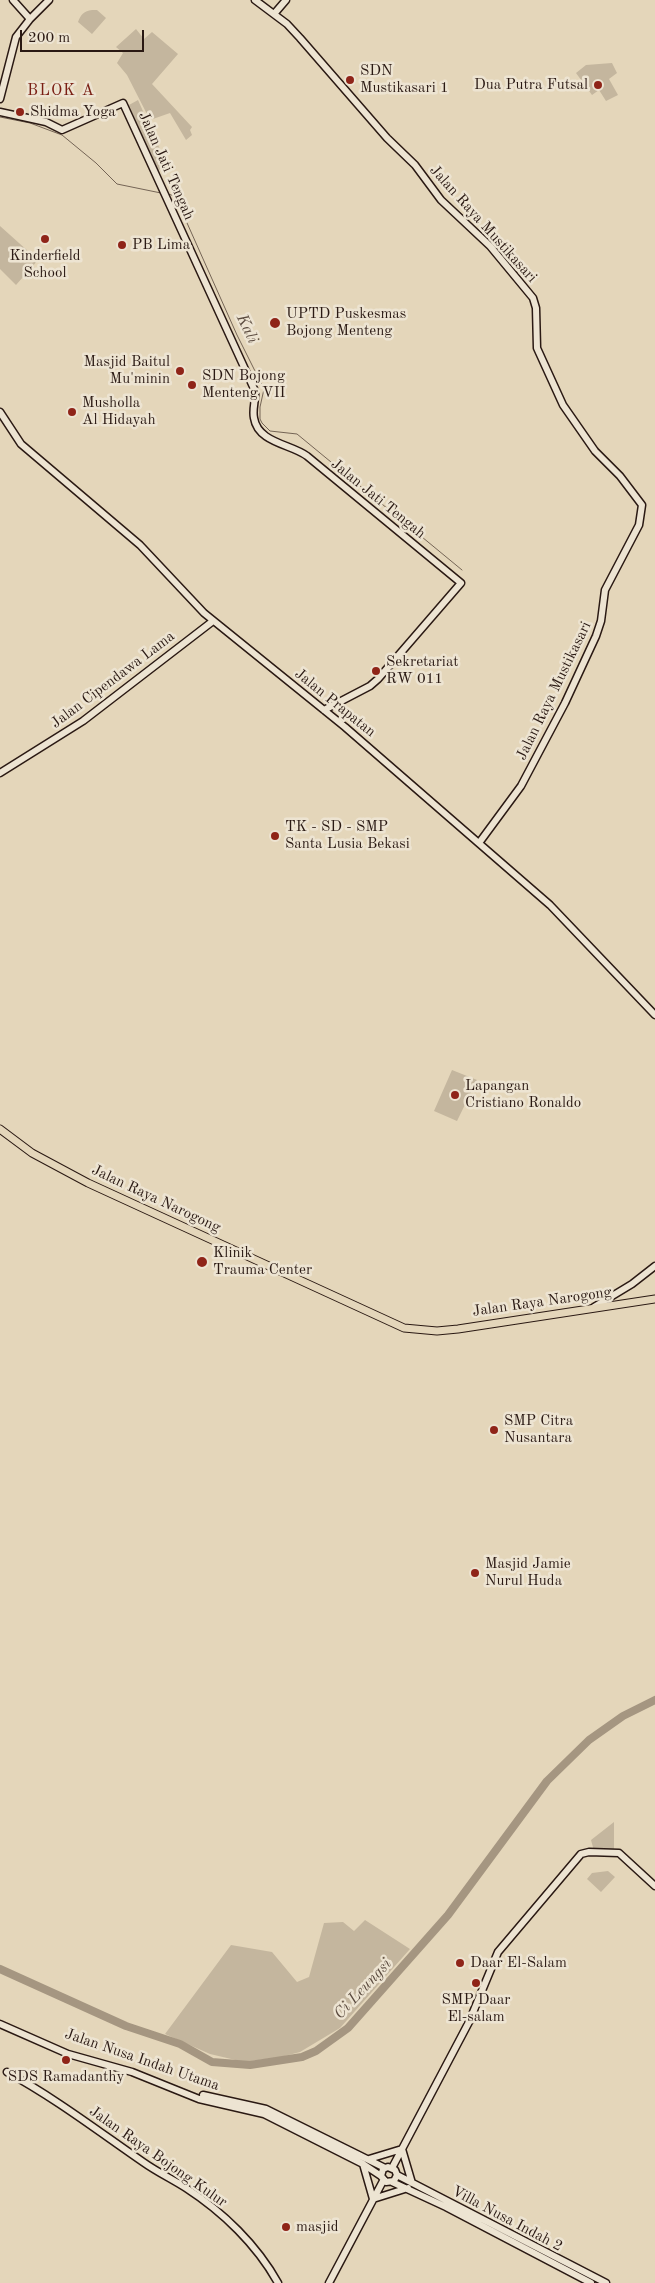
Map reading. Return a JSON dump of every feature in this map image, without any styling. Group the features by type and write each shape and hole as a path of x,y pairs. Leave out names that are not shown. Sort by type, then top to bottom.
{"main road":[{"name":"Jalan Raya Narogong","path":"0,1129 32,1153 88,1183 404,1328 414,1330 449,1329 655,1299"}],"street":[{"path":"13,0 30,19"},
{"path":"0,99 14,44 30,19 49,0"},
{"name":"Jalan Raya Mustikasari","path":"255,0 293,31 387,138 415,165 455,214 490,246 533,298 536,308 537,348 563,405 594,451 620,476 642,505 639,525 605,590 601,621 596,636 565,703 520,786 479,843"},
{"path":"274,14 286,0"},
{"name":"Jalan Jati Tengah","path":"0,112 46,122 62,130 123,103 255,390 254,417 256,426 267,437 294,448 307,456 458,581 378,679 370,686 324,710"},
{"name":"Jalan Prapatan","path":"0,412 22,444 140,545 213,621 396,770 550,905 655,1015"},
{"name":"Jalan Cipendawa Lama","path":"0,773 83,722 213,621"},
{"path":"593,1308 632,1284 655,1266"},
{"path":"329,2283 382,2178 402,2149 469,2022 498,1952 581,1854 589,1852 618,1853 655,1886"},
{"name":"Jalan Nusa Indah Utama","path":"0,2022 74,2056 132,2072 184,2090 266,2109 389,2168"},
{"name":"Jalan Raya Bojong Kulur","path":"7,2072 36,2087 143,2162 186,2188 214,2208 263,2258 278,2283"},
{"name":"Jalan Nusa Indah Utama","path":"184,2090 210,2102 264,2114 363,2164 382,2178"},
{"path":"369,2159 402,2149"},
{"path":"373,2199 410,2186 402,2149"},
{"path":"363,2164 373,2199"},
{"path":"389,2168 397,2175 392,2182"},
{"name":"Villa Nusa Indah 2","path":"397,2175 410,2186 591,2283"},
{"name":"Villa Nusa Indah 2","path":"382,2178 410,2186 606,2283"}],"shaded area":[{"path":"97,10 106,18 92,34 78,22 83,13"},
{"path":"136,29 144,39 152,32 178,54 152,84 192,127 190,130 192,135 186,140 170,113 150,120 127,75 117,63 123,53 116,47"},
{"name":"Dua Putra Futsal","path":"612,63 617,73 609,79 618,95 606,101 599,90 592,95 576,73 586,65"},
{"path":"138,100 167,165 157,171 129,105"},
{"path":"0,226 38,260 16,285 0,269"},
{"name":"Lapangan Cristiano Ronaldo","path":"452,1070 477,1080 457,1121 434,1111"},
{"path":"614,1822 614,1849 594,1851 591,1840"},
{"path":"608,1871 615,1877 601,1892 587,1879 592,1873"},
{"path":"365,1920 410,1949 340,2028 300,2052 281,2057 244,2062 210,2054 165,2034 231,1945 272,1952 297,1982 309,1977 324,1923 343,1922 354,1931"}],"waterway":[{"name":"Kali","path":"0,117 30,123 62,135 96,163 117,184 161,193"},
{"name":"Kali","path":"168,194 175,196 237,335 264,389 260,407 262,423 270,431 297,434 462,570"},
{"name":"Ci Leungsi","path":"0,1969 126,2026 180,2044 212,2062 250,2065 302,2057 316,2051 348,2028 448,1915 547,1781 589,1740 623,1716 655,1700"}],"place":[{"name":"SDN Mustikasari 1","path":"350,80"},
{"name":"Dua Putra Futsal","path":"598,85"},
{"name":"Shidma Yoga","path":"20,112"},
{"name":"Kinderfield School","path":"45,239"},
{"name":"PB Lima","path":"122,245"},
{"name":"UPTD Puskesmas Bojong Menteng","path":"275,323"},
{"name":"Masjid Baitul Mu'minin","path":"180,371"},
{"name":"SDN Bojong Menteng VII","path":"192,385"},
{"name":"Musholla Al Hidayah","path":"72,412"},
{"name":"Sekretariat RW 011","path":"376,671"},
{"name":"TK - SD - SMP Santa Lusia Bekasi","path":"275,836"},
{"name":"Lapangan Cristiano Ronaldo","path":"455,1095"},
{"name":"Klinik Trauma Center","path":"202,1262"},
{"name":"SMP Citra Nusantara","path":"494,1430"},
{"name":"Masjid Jamie Nurul Huda","path":"475,1573"},
{"name":"Daar El-Salam","path":"460,1963"},
{"name":"SMP Daar El-salam","path":"476,1983"},
{"name":"SDS Ramadanthy","path":"66,2060"},
{"name":"masjid","path":"286,2227"}],"district":[{"name":"BLOK A","path":"61,91"}]}
